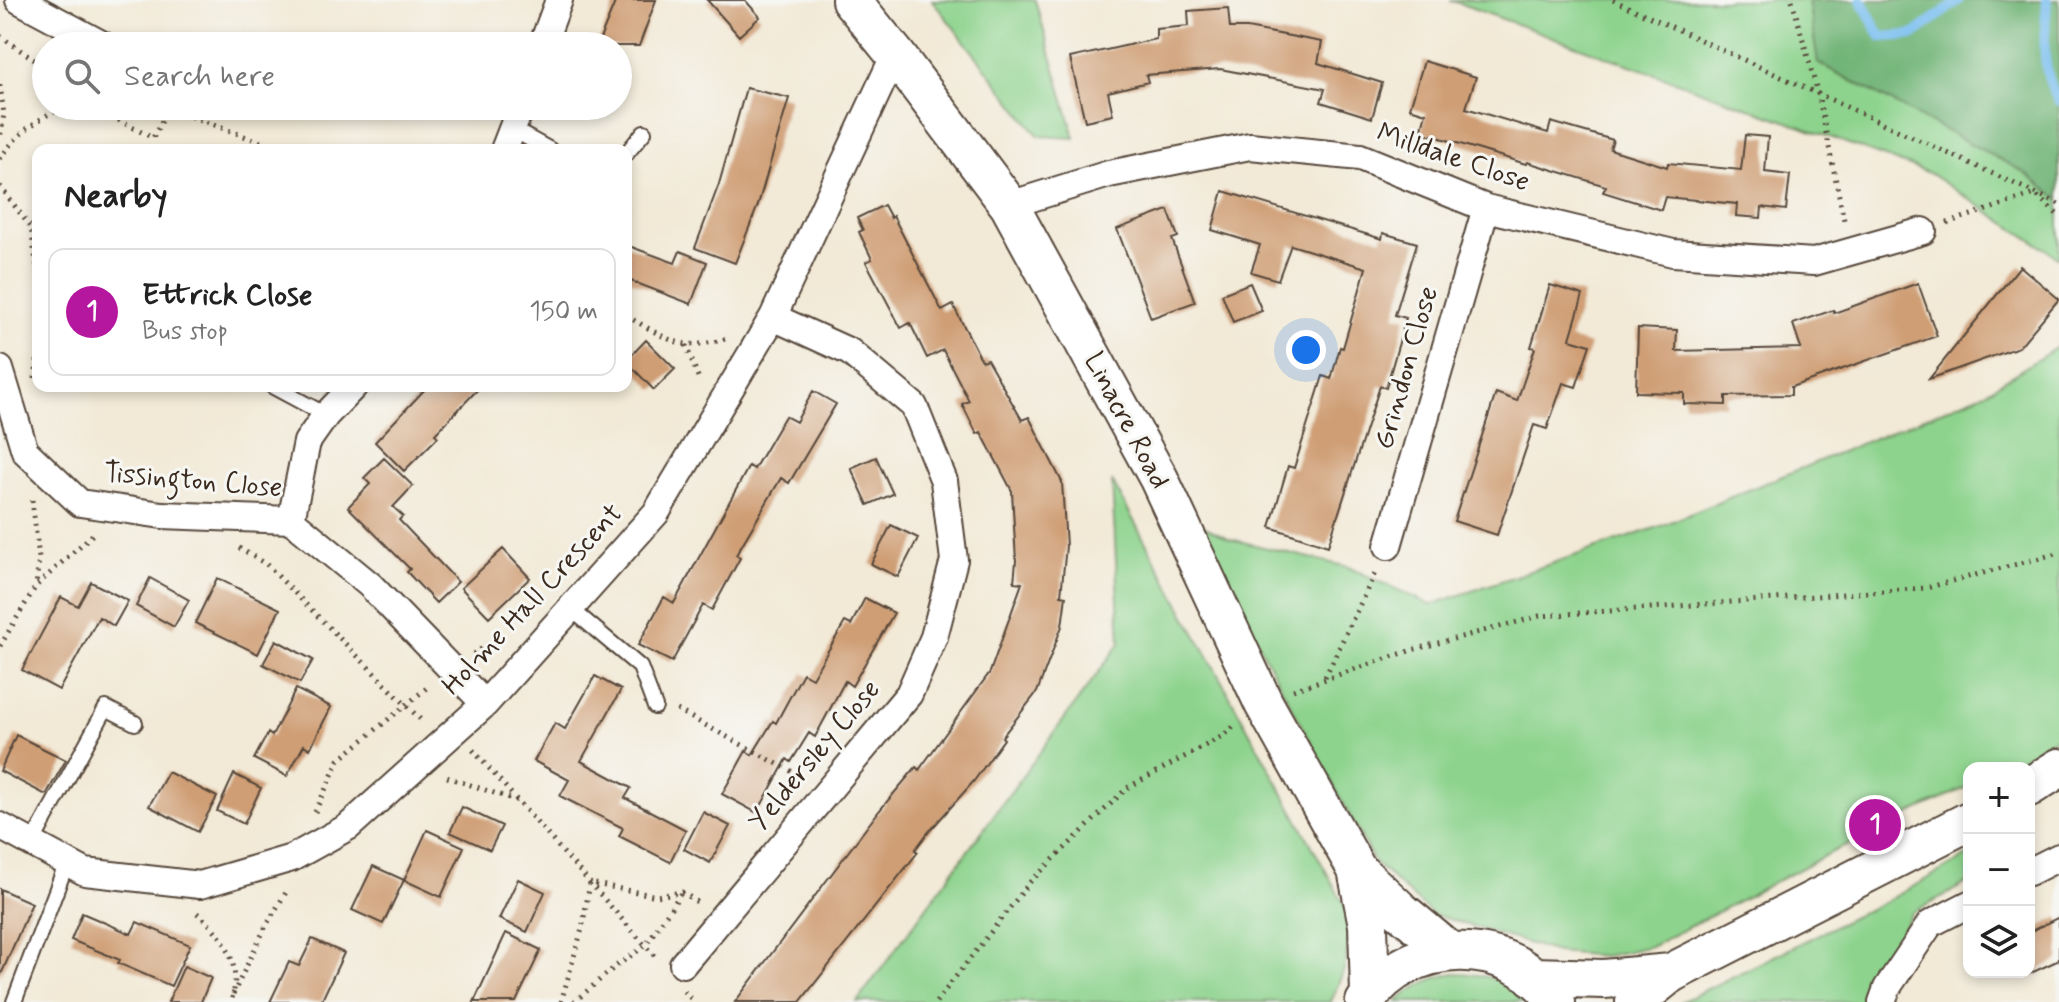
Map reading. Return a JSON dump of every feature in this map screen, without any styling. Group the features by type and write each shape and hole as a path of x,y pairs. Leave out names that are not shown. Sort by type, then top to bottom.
{"street":[{"path":"19,0 79,32"},
{"path":"547,32 559,0"},
{"name":"Linacre Road","path":"851,0 1009,205 1159,479 1264,704 1357,870 1449,951"},
{"name":"Holme Hall Crescent","path":"0,826 85,872 200,885 305,853 348,827 485,704 656,513 773,317 895,54"},
{"name":"Milldale Close","path":"1009,205 1109,174 1250,146 1360,157 1486,208 1673,253 1814,262 1923,231"},
{"name":"Grindon Close","path":"1388,546 1486,208"},
{"name":"Yeldersley Close","path":"675,971 909,694 934,637 954,560 944,481 914,406 850,352 773,317"},
{"name":"Tissington Close","path":"0,369 25,451 80,503 162,515 291,520 370,585 485,704"},
{"path":"291,520 307,442 326,415 348,392"},
{"path":"2035,783 2059,768"},
{"path":"1635,1002 1671,973 1963,824"},
{"path":"2035,869 2059,857"},
{"name":"Linacre Road","path":"1357,870 1368,925 1368,998"},
{"path":"1882,1002 1887,988 1930,924 1965,906"},
{"path":"1368,998 1390,975 1413,961 1449,951 1471,951 1515,964 1545,990 1604,979 1671,973"}],"lane":[{"path":"512,128 540,144"},
{"path":"632,147 644,132"},
{"path":"283,392 326,415"},
{"path":"570,608 640,667 653,702"},
{"path":"32,843 106,708 135,723"},
{"path":"14,1002 67,862"}],"path":[{"path":"1613,0 2059,204"},
{"path":"1792,0 1818,94 1851,252"},
{"path":"0,36 32,58"},
{"path":"0,85 4,114 0,139"},
{"path":"0,159 10,143 26,127 39,120"},
{"path":"119,120 153,138 160,120"},
{"path":"201,120 267,144"},
{"path":"0,186 31,228 32,235"},
{"path":"2035,194 2059,216"},
{"path":"1923,231 2035,194"},
{"path":"632,319 679,345 703,346 734,336 773,317"},
{"path":"25,451 39,558 36,586"},
{"path":"0,646 36,586 121,509"},
{"path":"187,516 266,564 406,705 449,736 518,801 645,946 675,971 694,1002"},
{"path":"1325,678 1388,546"},
{"path":"936,1002 1030,882 1127,788 1221,737 1264,704 1325,678 1412,650 1540,616 1926,588 2059,553"},
{"path":"0,637 10,630"},
{"path":"231,1002 305,853 317,802 339,760 451,668 512,630"},
{"path":"653,702 828,791"},
{"path":"415,766 518,801"},
{"path":"156,880 223,937 233,962 233,994"},
{"path":"590,883 657,896 682,892 695,902 738,899"},
{"path":"561,1002 582,929 590,883"},
{"path":"574,1002 645,946 682,892"}],"green space":[{"path":"932,0 1035,0 1075,138 1039,136"},
{"path":"1450,0 2059,0 2059,258 1929,173"},
{"path":"1808,0 2059,0 2059,199 2022,171 1818,63"},
{"path":"2059,346 2059,736 2015,762 1963,762 1963,789 1840,848 1652,946 1605,956 1556,952 1432,914 1375,863 1193,521 1230,539 1348,567 1431,605 1661,526 1984,393"},
{"path":"1112,481 1351,917 1345,967 1331,1002 857,1002 1120,643"},
{"path":"1963,858 1963,885 1912,913 1860,1002 1681,1002 1896,896"},
{"path":"1454,973 1495,980 1530,1002 1397,1002 1423,983"}],"building":[{"path":"616,0 656,0 639,46 632,46 632,32 603,32"},
{"path":"707,0 745,0 760,17 739,36"},
{"path":"1228,8 1230,28 1247,28 1322,42 1318,63 1382,83 1372,118 1321,102 1325,89 1220,69 1146,75 1148,82 1108,92 1113,115 1085,121 1070,58 1156,39 1156,29 1189,26 1188,11"},
{"path":"1424,61 1476,77 1466,108 1548,133 1551,122 1613,140 1610,149 1667,167 1668,163 1741,170 1745,135 1768,137 1765,172 1790,175 1786,210 1762,207 1761,218 1736,216 1737,204 1665,197 1661,210 1603,192 1606,186 1421,132 1426,113 1410,108"},
{"path":"746,88 789,98 758,205 735,263 695,248 719,184"},
{"path":"1223,191 1382,239 1383,233 1417,243 1395,315 1406,318 1386,388 1380,386 1328,546 1270,527 1288,466 1294,468 1323,376 1331,379 1340,347 1343,348 1366,268 1291,245 1278,280 1251,272 1260,245 1212,230"},
{"path":"884,205 891,218 893,216 942,311 953,305 982,361 987,359 1022,420 1029,417 1062,482 1066,546 1061,595 1066,596 1062,626 1037,692 1002,737 1004,739 974,781 927,834 915,850 918,852 800,1002 735,1002 879,811 916,767 919,770 990,672 1022,583 1014,582 1016,561 1012,491 981,432 977,434 962,404 969,401 943,350 927,358 910,323 901,328 866,262 872,259 859,232 863,230 857,218"},
{"path":"1168,210 1178,237 1172,239 1195,302 1151,318 1117,229"},
{"path":"632,247 675,263 680,251 707,262 691,304 632,281"},
{"path":"2020,266 2059,299 2019,347 1929,379"},
{"path":"1250,283 1262,311 1233,322 1222,294"},
{"path":"1918,283 1937,336 1791,387 1791,395 1726,396 1726,405 1684,404 1684,393 1636,392 1638,328 1677,330 1676,351 1801,348 1793,324"},
{"path":"1550,285 1583,295 1570,339 1590,345 1576,387 1563,383 1547,429 1534,425 1497,535 1454,521 1496,393 1517,401 1535,348 1531,347"},
{"path":"646,340 675,369 654,390 632,367 632,355"},
{"path":"813,391 836,404 789,483 781,478 736,555 740,558 712,610 703,605 672,662 638,645 664,597 674,603 749,466 754,469 785,416 796,422"},
{"path":"422,392 475,392 435,434 438,437 404,471 375,442"},
{"path":"876,457 893,494 868,505 851,468"},
{"path":"384,458 413,486 393,507 403,516 399,520 458,582 436,603 407,572 410,569 348,507 370,484 364,478"},
{"path":"891,525 918,538 898,577 871,564"},
{"path":"503,549 530,578 489,617 461,588"},
{"path":"150,578 189,600 174,627 136,606"},
{"path":"217,578 280,609 258,654 195,623"},
{"path":"91,582 128,601 114,626 99,617 59,690 22,670 61,597 78,606"},
{"path":"865,598 894,613 852,686 845,681 815,737 809,733 791,762 787,759 757,813 722,794 746,751 752,755 773,721 776,723 803,673 812,678 845,622 851,625"},
{"path":"276,640 313,660 300,683 263,664"},
{"path":"595,676 621,690 581,761 631,788 625,798 686,830 670,862 619,836 623,828 560,796 569,780 534,761 555,723 565,729"},
{"path":"296,689 331,707 310,749 304,745 287,776 254,759 268,733 272,736"},
{"path":"16,735 66,760 46,795 0,771"},
{"path":"168,772 217,797 198,832 149,806"},
{"path":"234,774 261,788 244,824 217,811"},
{"path":"462,807 502,826 490,850 450,832"},
{"path":"703,812 730,826 710,863 684,849"},
{"path":"427,830 464,847 441,897 404,880"},
{"path":"373,866 404,880 383,924 352,910"},
{"path":"518,879 545,892 527,932 499,919"},
{"path":"0,889 32,903 0,977"},
{"path":"82,913 131,934 137,922 190,945 171,986 71,940"},
{"path":"2059,917 2059,960 2035,971 2035,929"},
{"path":"506,933 541,950 516,1002 474,1002"},
{"path":"312,939 344,953 321,1002 270,1002 289,962 299,966"},
{"path":"184,966 211,978 201,1002 168,1002"}],"waterway":[{"path":"1861,0 1881,37 1913,35 1959,0"},
{"path":"2047,0 2046,65 2059,101"}],"place":[{"name":"Ettrick Close","path":"1875,825"}]}
